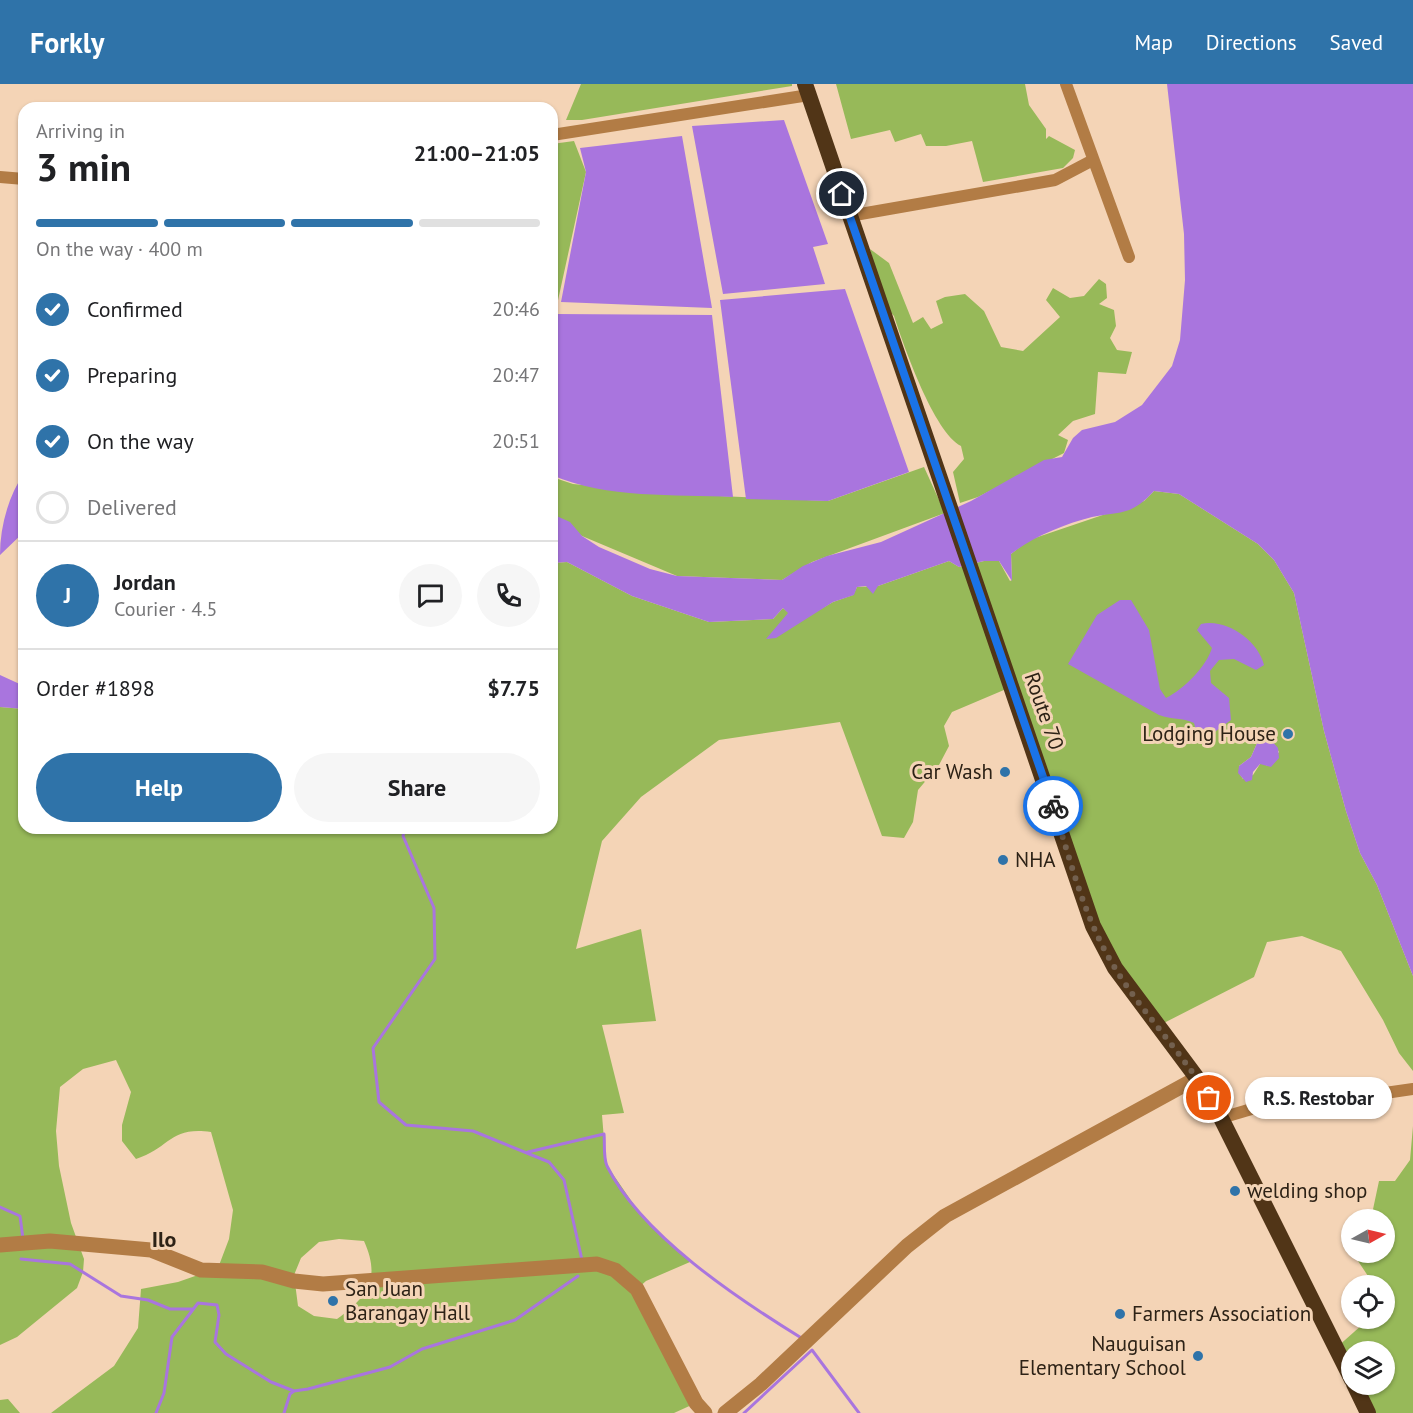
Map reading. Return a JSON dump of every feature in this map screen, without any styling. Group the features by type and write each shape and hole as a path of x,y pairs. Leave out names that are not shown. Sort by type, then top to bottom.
{"highway":[{"name":"Route 70","path":"807,89 1093,926 1115,968 1197,1078 1221,1118 1341,1358"},
{"path":"1359,1395 1368,1413"}],"street":[{"path":"1066,84 1129,257"},
{"path":"558,134 807,89"},
{"path":"849,216 1055,180 1093,160"},
{"path":"0,177 18,178"},
{"path":"725,1413 761,1384 907,1246 945,1216 1197,1078"},
{"path":"1221,1118 1310,1092 1346,1090 1385,1094 1413,1089"},
{"path":"0,1245 50,1240 151,1250 201,1270 262,1272 294,1281 323,1284 597,1264 615,1270 637,1289 696,1403 705,1413"}],"green space":[{"path":"581,84 792,84 792,86 582,120 566,120"},
{"path":"836,84 1025,84 1029,105 1046,129 1046,139 1049,136 1075,150 1073,158 1063,168 983,182 972,141 946,146 926,146 921,134 895,142 890,130 851,139"},
{"path":"574,141 586,172 558,300 558,143"},
{"path":"870,249 889,263 913,323 923,317 931,329 943,323 936,301 965,294 984,311 1001,347 1023,351 1060,317 1046,300 1053,288 1070,298 1084,296 1099,279 1106,284 1107,298 1099,304 1114,310 1116,326 1110,338 1117,350 1132,352 1126,374 1098,372 1095,414 1073,421 1058,435 1068,440 1064,453 978,497 960,503 953,472 964,459 961,446 951,438 941,424 921,387 894,316 886,307"},
{"path":"924,467 945,513 812,562 782,580 677,576 582,536 558,522 558,479 573,484 675,494 828,501"},
{"path":"1154,491 1179,494 1258,544 1274,560 1294,593 1324,731 1360,853 1377,885 1413,976 1413,1071 1399,1053 1383,1020 1341,951 1302,936 1267,942 1254,977 1158,1026 1115,968 1011,687 952,712 944,726 949,746 939,765 918,790 913,822 904,838 882,836 840,722 719,740 641,797 602,841 576,949 641,929 656,1021 602,1025 624,1113 602,1115 606,1164 643,1218 690,1262 646,1281 637,1289 696,1403 674,1413 51,1413 114,1366 138,1328 141,1289 178,1282 218,1268 229,1239 233,1210 211,1132 197,1131 178,1135 136,1159 122,1141 122,1125 131,1092 116,1060 83,1069 60,1087 56,1131 59,1166 71,1223 84,1259 83,1272 77,1288 17,1337 0,1345 0,707 18,708 18,834 558,834 558,563 567,562 632,596 709,622 773,619 783,608 789,613 768,639 833,602 853,595 857,587 878,586 949,561 959,567 984,561 999,561 1010,581 1012,580 1011,554 1029,540 1144,501","holes":["1264,735 1269,736 1279,752 1267,766 1265,763 1260,764 1253,775 1243,779 1239,773 1239,766 1251,757 1258,741 1263,742","339,1239 364,1241 369,1254 371,1276 364,1294 348,1311 337,1319 314,1316 298,1306 294,1275 301,1258 319,1242"]},
{"path":"1413,1126 1413,1413 1368,1413 1359,1395 1395,1395 1395,1341 1344,1341 1357,1329 1395,1329 1395,1275 1367,1275 1359,1263 1395,1263 1395,1209 1373,1209 1379,1181 1395,1181 1410,1160"},
{"path":"1341,1344 1341,1359 1336,1348"},
{"path":"8,1399 20,1413 0,1413 0,1400"}],"shaded area":[{"path":"1167,84 1413,84 1413,976 1377,885 1360,853 1346,811 1324,731 1294,593 1274,560 1258,544 1179,494 1154,491 1132,509 1081,520 1039,537 1011,554 1012,581 999,561 984,561 959,567 949,561 878,586 873,594 866,586 857,587 854,595 833,602 776,638 766,639 788,613 783,608 773,619 709,622 632,596 567,562 558,563 558,517 570,522 582,536 599,547 650,569 677,576 782,580 803,566 827,556 881,542 971,501 1044,460 1062,457 1073,438 1082,430 1115,422 1142,405 1172,366 1180,340 1185,280 1184,234"},
{"path":"784,120 828,244 813,247 825,284 723,294 692,126"},
{"path":"682,136 712,308 561,302 586,172 580,148"},
{"path":"845,289 909,472 828,501 746,499 720,300"},
{"path":"558,314 712,315 733,497 618,492 573,483 558,477"},
{"path":"18,484 18,538 0,555 6,512"},
{"path":"1120,600 1131,600 1149,630 1160,689 1166,698 1194,677 1209,655 1212,648 1197,630 1201,624 1221,624 1248,639 1261,656 1264,665 1256,670 1234,659 1219,660 1210,671 1211,683 1229,698 1231,720 1205,739 1198,737 1194,723 1159,715 1068,664 1097,615"},
{"path":"0,675 18,683 18,708 0,707"},
{"path":"1266,734 1278,748 1279,758 1271,767 1260,764 1253,772 1252,780 1246,782 1238,773 1239,766 1251,757 1258,741 1263,742"}],"waterway":[{"path":"404,834 434,908 435,959 373,1048 379,1102 406,1125 473,1131 549,1162 564,1180 582,1260"},
{"path":"528,1152 604,1134 607,1166 623,1192 643,1217 667,1241 721,1285 803,1339"},
{"path":"0,1207 20,1216 23,1239"},
{"path":"21,1259 70,1264 121,1296 148,1300 170,1309 193,1309"},
{"path":"156,1413 164,1393 172,1337 198,1303 217,1305 219,1315 215,1342 226,1354 271,1382 294,1391 390,1367 422,1349 515,1320 578,1276"},
{"path":"744,1413 812,1350 859,1413"},
{"path":"284,1413 290,1394 294,1391"}],"way so far":[{"path":"1053,806 1074,875 1093,926 1115,968 1197,1078 1209,1098"}],"place":[{"name":"Lodging House","path":"1288,734"},
{"name":"Car Wash","path":"1005,772"},
{"name":"NHA","path":"1003,860"},
{"name":"R.S. Restobar","path":"1209,1098"},
{"name":"welding shop","path":"1235,1191"},
{"name":"San Juan Barangay Hall","path":"333,1301"},
{"name":"Farmers Association","path":"1120,1314"},
{"name":"Nauguisan Elementary School","path":"1198,1356"}],"district":[{"name":"Ilo","path":"164,1239"}],"route":[{"path":"842,194 1053,806"}]}
